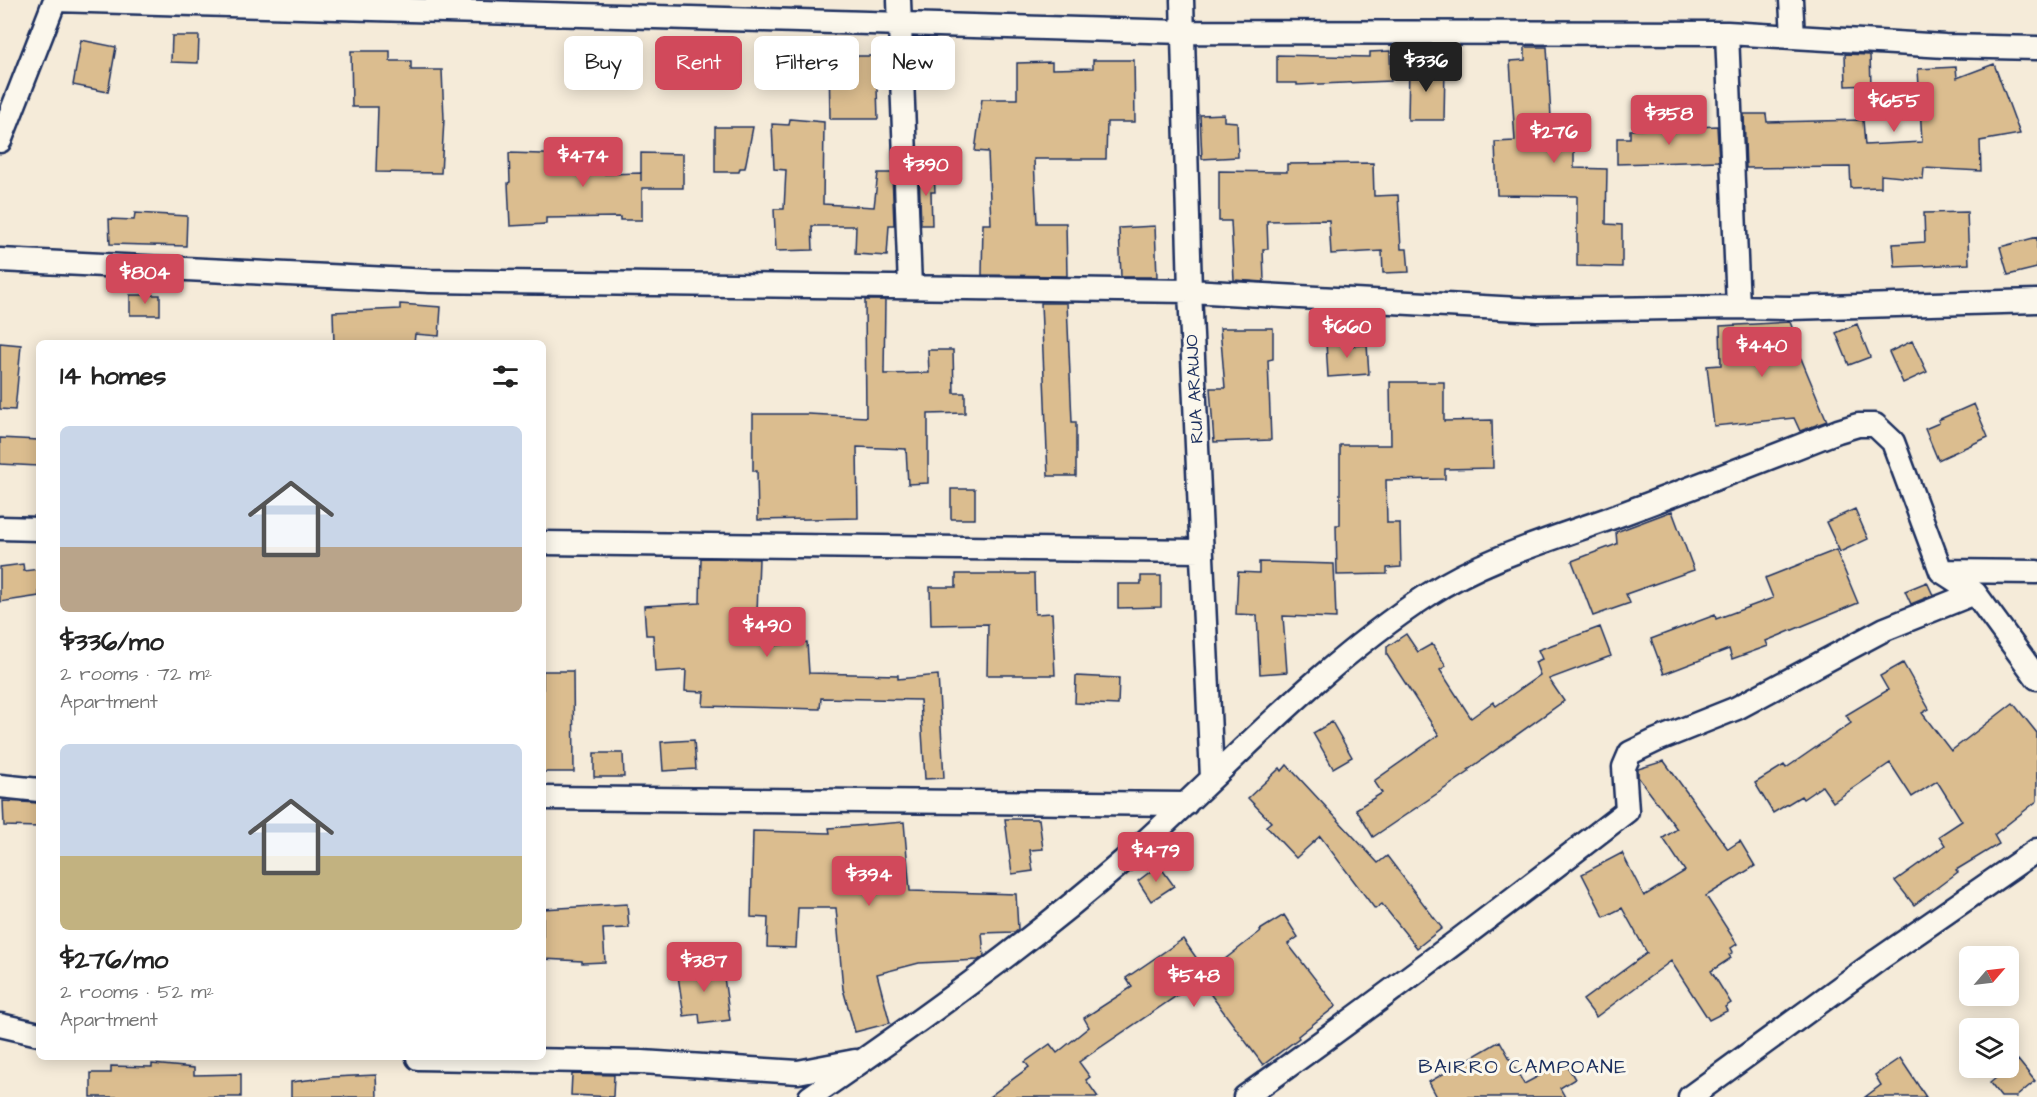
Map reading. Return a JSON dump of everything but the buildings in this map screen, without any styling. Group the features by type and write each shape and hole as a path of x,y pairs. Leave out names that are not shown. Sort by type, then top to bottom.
{"street":[{"path":"0,141 55,0 1184,32 1727,33 1945,46 2037,48"},
{"path":"899,0 910,287"},
{"name":"RUA ARAUJO","path":"1182,0 1190,291 1212,778"},
{"path":"1791,0 1792,37"},
{"path":"1727,33 1738,307"},
{"path":"0,260 430,281 1190,291 1538,310 1790,308 2037,301"},
{"path":"810,1097 867,1058 1036,933 1127,858 1305,692 1361,644 1428,595 1482,565 1708,482 1838,431 1858,425 1875,425 1893,442 1941,571 1975,593 2037,678"},
{"path":"0,528 36,529"},
{"path":"546,543 1201,551"},
{"path":"1941,571 2037,572"},
{"path":"1245,1097 1309,1052 1627,811 1624,767 1630,753 1737,708 1885,629 1975,593"},
{"path":"0,786 36,790"},
{"path":"546,798 1185,804"},
{"path":"1690,1097 1878,960 2037,850"},
{"path":"0,1025 36,1033"},
{"path":"530,1060 642,1062 798,1072 867,1058"}],"district":[{"name":"BAIRRO CAMPOANE","path":"1523,1066"}]}
